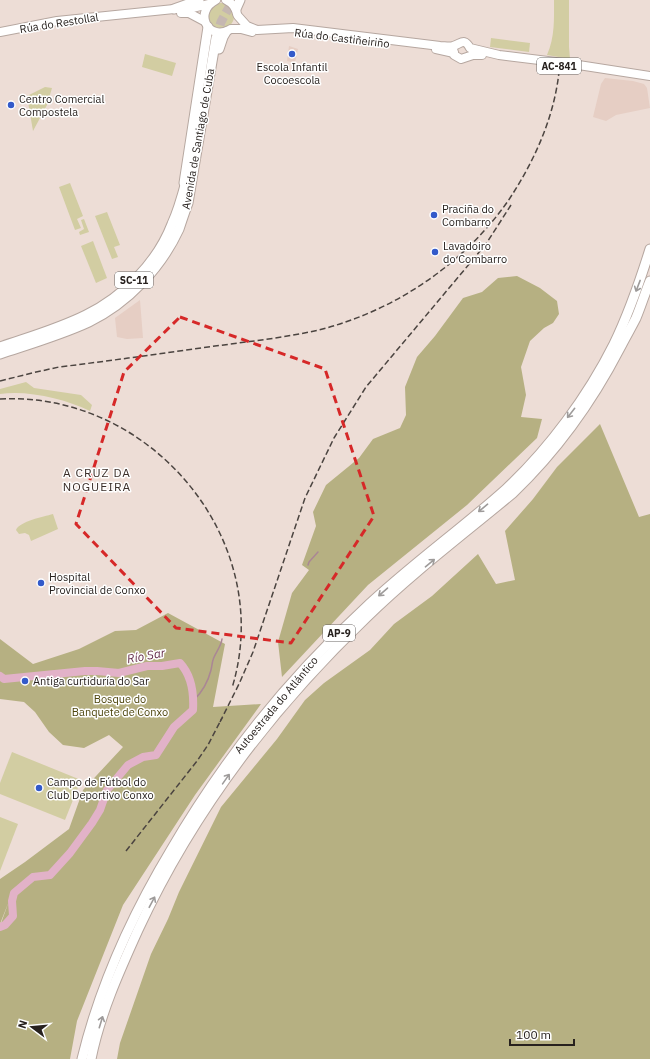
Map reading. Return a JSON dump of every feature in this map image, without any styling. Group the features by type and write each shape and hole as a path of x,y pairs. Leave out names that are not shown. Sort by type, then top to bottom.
{"highway":[{"path":"174,9 199,0"},
{"path":"237,13 240,0"},
{"path":"184,191 186,166 206,24"},
{"path":"188,203 199,168 219,46 223,37 229,31"},
{"name":"Avenida de Santiago de Cuba","path":"0,347 47,335 89,322 120,302 133,291 147,277 161,259 179,228 188,203 214,37 189,172 184,191 172,226 156,254 143,271 115,297 100,307 47,335 0,354"},
{"name":"Autoestrada do Atlántico","path":"82,1059 104,990 138,908 189,820 230,760 254,727 306,667 357,616 406,572 506,488 541,452 579,404 602,366 626,316 650,249"},
{"name":"Autoestrada do Atlántico","path":"90,1059 108,1000 147,911 196,823 240,758 281,706 368,616 514,492 550,455 567,433 609,368 636,318 650,281"}],"main road":[{"name":"Rúa do Castiñeiriño","path":"226,0 230,2 247,26 257,30 293,28 434,46 454,50"},
{"path":"174,9 188,9 213,2"},
{"path":"206,24 204,12 213,2"},
{"name":"Rúa do Restollal","path":"0,32 57,21 174,9"},
{"name":"Rúa do Castiñeiriño","path":"84,22 189,13 216,32 241,29 261,33 294,31 426,48 454,50"},
{"path":"229,31 235,25 237,13"},
{"name":"Rúa do Restollal","path":"0,36 84,22"},
{"path":"360,37 371,41 390,40"},
{"name":"Rúa do Castiñeiriño","path":"469,52 468,44 464,42 459,42 454,50 456,57 461,59 469,52 572,64 650,76"},
{"name":"Rúa do Castiñeiriño","path":"469,52 479,55 650,80"}],"highlighted area":[{"path":"180,317 325,369 374,516 291,643 176,628 76,524 124,372"}],"shaded area":[{"path":"554,0 569,0 570,59 547,55 553,35"},
{"path":"221,3 230,7 234,16 230,25 221,29 212,25 208,16 212,7"},
{"path":"491,38 530,43 529,52 490,47"},
{"name":"Escola Infantil Cocoescola","path":"289,46 298,49 295,63 287,61"},
{"path":"145,54 176,63 172,76 142,67"},
{"path":"605,78 633,81 644,84 647,88 650,108 616,115 606,121 593,117 601,84"},
{"path":"45,87 52,88 47,105 33,131 27,96"},
{"path":"70,183 83,216 77,219 81,228 75,230 59,187"},
{"path":"107,212 120,245 114,247 118,257 112,259 95,216"},
{"path":"84,219 89,232 80,235 79,232 84,229 81,220"},
{"path":"93,241 107,278 96,283 81,246"},
{"path":"140,300 143,338 127,339 117,337 115,318"},
{"path":"26,382 34,388 81,395 92,405 90,411 46,396 22,393 0,394 0,389"},
{"path":"53,514 58,529 31,541 29,535 25,533 19,534 16,530 22,524"},
{"name":"Campo de Fútbol do Club Deportivo Conxo","path":"12,752 81,780 65,820 0,794 0,783"},
{"path":"0,817 18,824 0,871"}],"green space":[{"path":"517,276 540,288 557,301 559,314 553,323 544,328 530,341 521,367 526,395 521,417 542,419 537,438 467,505 368,585 282,677 278,642 292,593 309,570 302,565 316,526 313,512 326,485 359,458 373,439 400,428 406,415 405,387 417,357 435,336 463,298 482,292 498,278"},
{"path":"600,424 639,517 650,514 650,1059 117,1059 120,1043 151,954 179,892 221,807 277,739 305,700 324,683 370,650 394,624 432,596 478,554 496,584 515,580 505,531 533,499 557,467"},
{"name":"Bosque do Banquete de Conxo","path":"168,613 225,644 213,707 261,704 195,795 123,905 77,1021 70,1059 0,1059 0,926 9,901 0,924 0,879 69,829 83,790 123,747 109,735 84,748 63,745 49,732 35,712 24,702 0,699 0,639 33,664 79,649 115,631 136,630"}],"waterway":[{"path":"308,565 318,552"},
{"path":"194,700 203,690 207,682 213,660 222,639"},
{"name":"Río Sar","path":"0,676 4,679 85,671 119,673 147,666 162,666 180,663 190,679 193,704 193,710 174,727 156,755 143,757 128,765 107,790 100,810 92,823 70,853 50,875 33,877 14,893 12,901 13,916 5,925 0,927"}],"tunnel":[{"path":"216,38 221,22 233,0"}],"railway":[{"path":"0,381 59,367 264,340 319,330 347,322 400,298 448,265 490,224 508,201 526,171 548,123 553,106 559,72"},
{"path":"220,722 253,652 305,498 334,438 366,387 486,244 511,205"},
{"path":"0,399 55,403 106,420 152,448 190,485 218,530 236,580 241,633 232,688"},
{"path":"126,851 197,761 208,745 222,718"}],"place":[{"name":"Escola Infantil Cocoescola","path":"292,54"},
{"name":"Centro Comercial Compostela","path":"11,105"},
{"name":"Praciña do Combarro","path":"434,215"},
{"name":"Lavadoiro do Combarro","path":"435,252"},
{"name":"Hospital Provincial de Conxo","path":"41,583"},
{"name":"Antiga curtiduría do Sar","path":"25,681"},
{"name":"Campo de Fútbol do Club Deportivo Conxo","path":"39,788"}],"district":[{"name":"A CRUZ DA NOGUEIRA","path":"97,480"}]}
